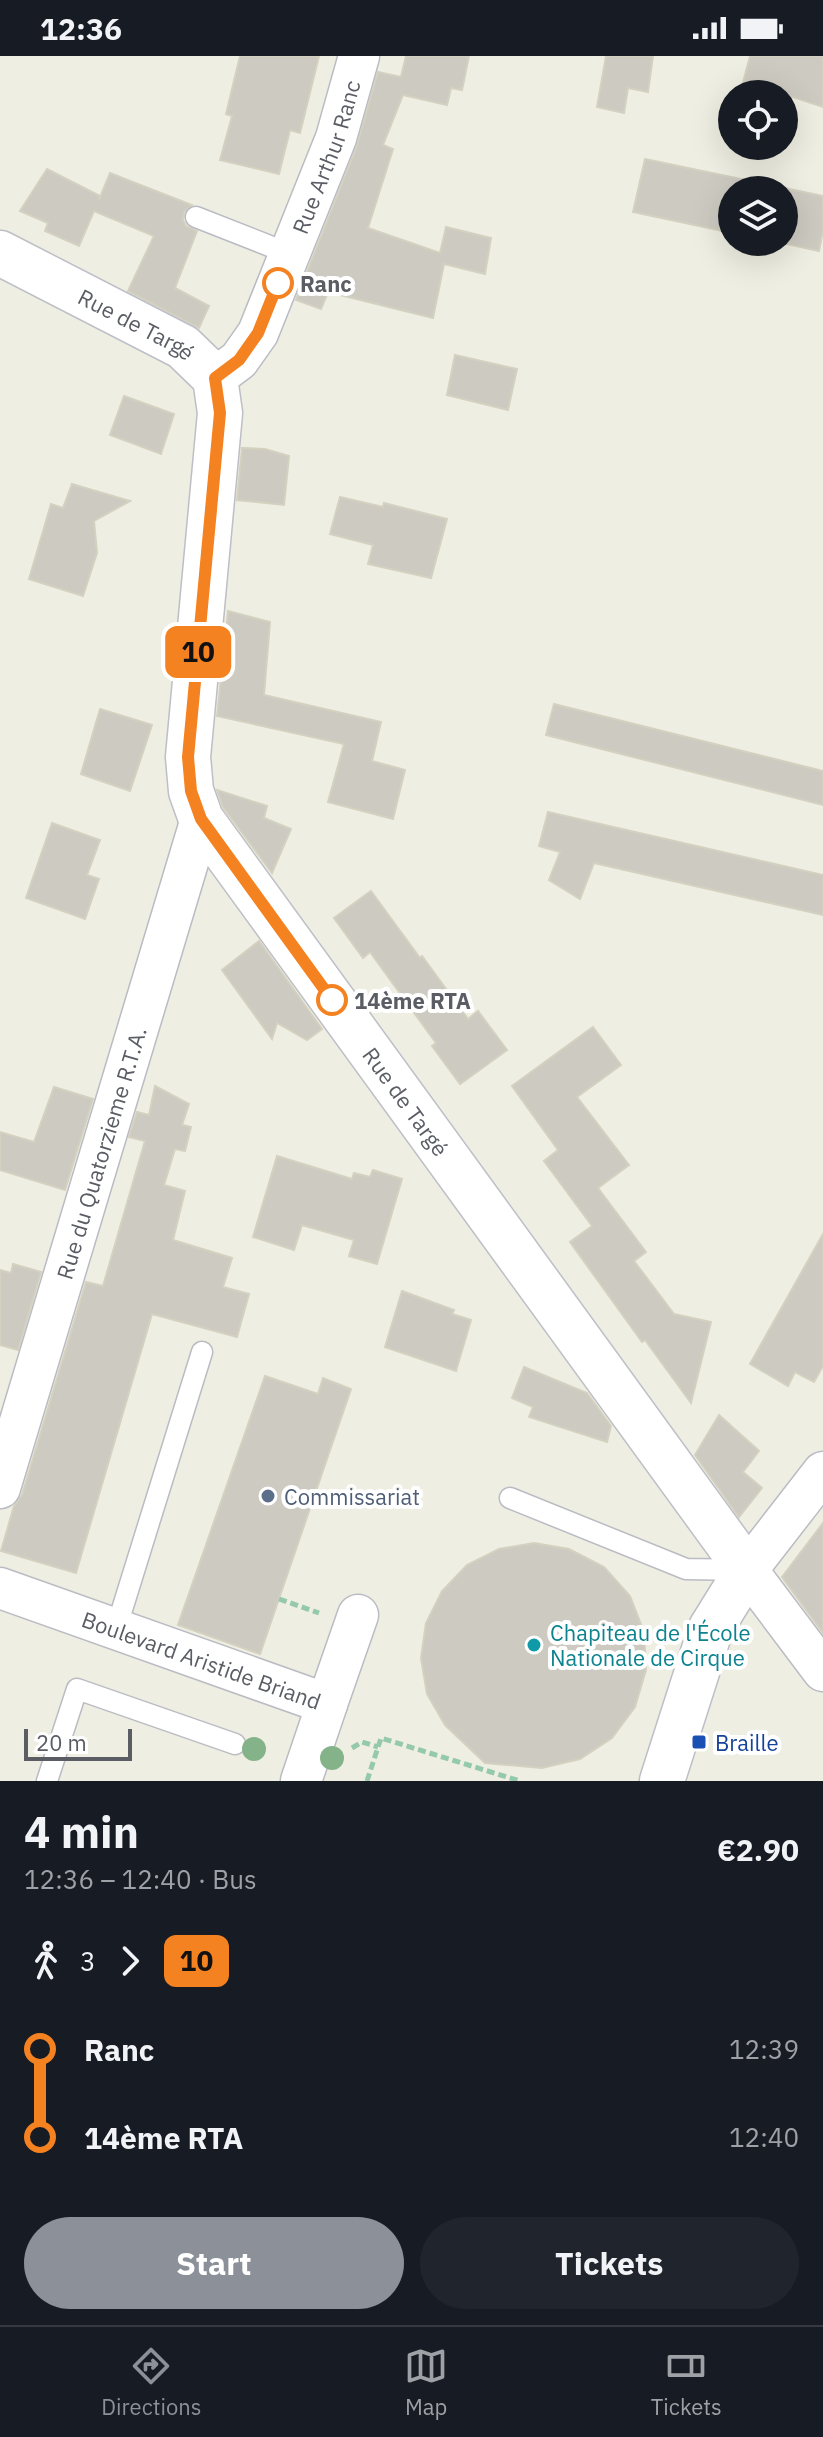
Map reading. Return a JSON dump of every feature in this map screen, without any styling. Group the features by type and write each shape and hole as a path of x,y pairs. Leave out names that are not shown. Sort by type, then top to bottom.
{"street":[{"name":"Rue Arthur Ranc","path":"215,378 239,360 258,333 336,138 359,56"},
{"name":"Rue de Targé","path":"0,253 183,347 215,378 220,413 188,757 191,791 201,819 823,1671"},
{"name":"Rue du Quatorzieme R.T.A.","path":"0,1488 201,819"},
{"path":"662,1781 711,1628 747,1570 823,1472"},
{"name":"Boulevard Aristide Briand","path":"0,1588 327,1704 301,1781"},
{"path":"327,1704 358,1615"}],"lane":[{"path":"196,217 290,254"},
{"path":"116,1629 202,1352"},
{"path":"510,1498 686,1569 747,1570"},
{"path":"47,1781 77,1689 235,1744"}],"path":[{"path":"367,1781 381,1738 520,1781"},
{"path":"348,1751 362,1742 378,1747"}],"building":[{"path":"240,56 319,56 300,133 290,130 279,174 220,160 232,116 226,114"},
{"path":"406,56 469,56 462,90 451,88 447,105 403,95 383,145 393,149 368,228 440,253 446,227 491,238 485,274 444,264 433,318 328,292 321,309 296,300 357,146 378,72 401,77"},
{"path":"606,56 653,56 648,92 628,88 624,113 597,107"},
{"path":"750,56 823,56 823,107 798,99 798,80 744,80"},
{"path":"645,159 727,176 718,176 718,230 633,212"},
{"path":"47,169 100,196 99,200 110,173 192,205 184,212 183,220 186,226 197,231 175,288 209,306 199,328 128,291 154,236 94,211 79,246 45,231 48,223 20,211"},
{"path":"798,191 823,196 823,230 819,251 798,246"},
{"path":"455,355 517,369 508,410 447,395"},
{"path":"124,396 174,414 161,454 110,435"},
{"path":"242,448 265,449 289,456 284,505 237,500"},
{"path":"72,484 130,501 94,521 97,553 83,596 29,579 51,504 63,508"},
{"path":"340,497 383,507 384,503 447,519 431,578 368,564 373,545 330,534"},
{"path":"228,611 270,622 264,695 381,722 372,761 405,770 393,819 328,802 344,744 217,716"},
{"path":"554,704 823,771 823,805 546,735"},
{"path":"100,709 152,725 130,791 81,774"},
{"path":"217,790 267,806 264,818 291,829 272,873 223,807"},
{"path":"548,812 823,875 823,915 594,863 580,899 549,880 560,852 539,846"},
{"path":"52,823 100,840 87,875 99,879 85,919 26,898"},
{"path":"371,891 468,1019 478,1011 507,1050 460,1084 432,1046 436,1043 370,952 363,958 334,918"},
{"path":"259,941 322,1029 307,1040 277,1023 272,1039 222,970"},
{"path":"593,1027 621,1065 577,1097 629,1165 598,1188 646,1252 634,1261 674,1314 711,1322 691,1403 645,1340 642,1342 570,1242 592,1226 544,1161 558,1150 512,1086"},
{"path":"155,1086 189,1104 182,1125 191,1127 185,1151 175,1149 164,1185 185,1191 173,1240 232,1258 223,1287 249,1294 237,1337 152,1314 76,1573 1,1551 14,1506 22,1495 86,1282 103,1286 145,1141 129,1137 137,1112 149,1115"},
{"path":"54,1087 93,1099 65,1190 0,1170 0,1132 34,1142"},
{"path":"277,1156 352,1179 354,1173 370,1177 373,1170 402,1179 377,1264 349,1256 354,1240 302,1225 294,1250 253,1237"},
{"path":"823,1234 823,1366 814,1382 795,1372 788,1386 750,1364"},
{"path":"13,1264 41,1272 18,1350 0,1345 0,1270 11,1273"},
{"path":"402,1291 454,1310 452,1314 471,1320 456,1371 385,1347"},
{"path":"524,1367 587,1393 611,1426 607,1442 529,1417 533,1407 512,1398"},
{"name":"Commissariat","path":"265,1376 318,1394 323,1378 351,1389 260,1654 178,1625"},
{"path":"719,1415 759,1451 743,1472 762,1488 739,1517 695,1455"},
{"path":"823,1523 823,1633 782,1577"},
{"name":"Chapiteau de l'École Nationale de Cirque","path":"534,1543 569,1549 604,1567 630,1596 644,1632 646,1670 635,1707 612,1738 580,1759 542,1768 485,1763 445,1725 427,1694 421,1658 426,1623 442,1591 467,1565 499,1549"}],"bus line":[{"name":"10","path":"278,283 258,333 239,360 215,378 220,413 188,757 191,791 201,819 332,1000"}],"place":[{"name":"Ranc","path":"278,283"},
{"name":"14ème RTA","path":"332,1000"},
{"name":"Commissariat","path":"268,1496"},
{"name":"Chapiteau de l'École Nationale de Cirque","path":"534,1645"},
{"name":"Braille","path":"699,1742"}]}
